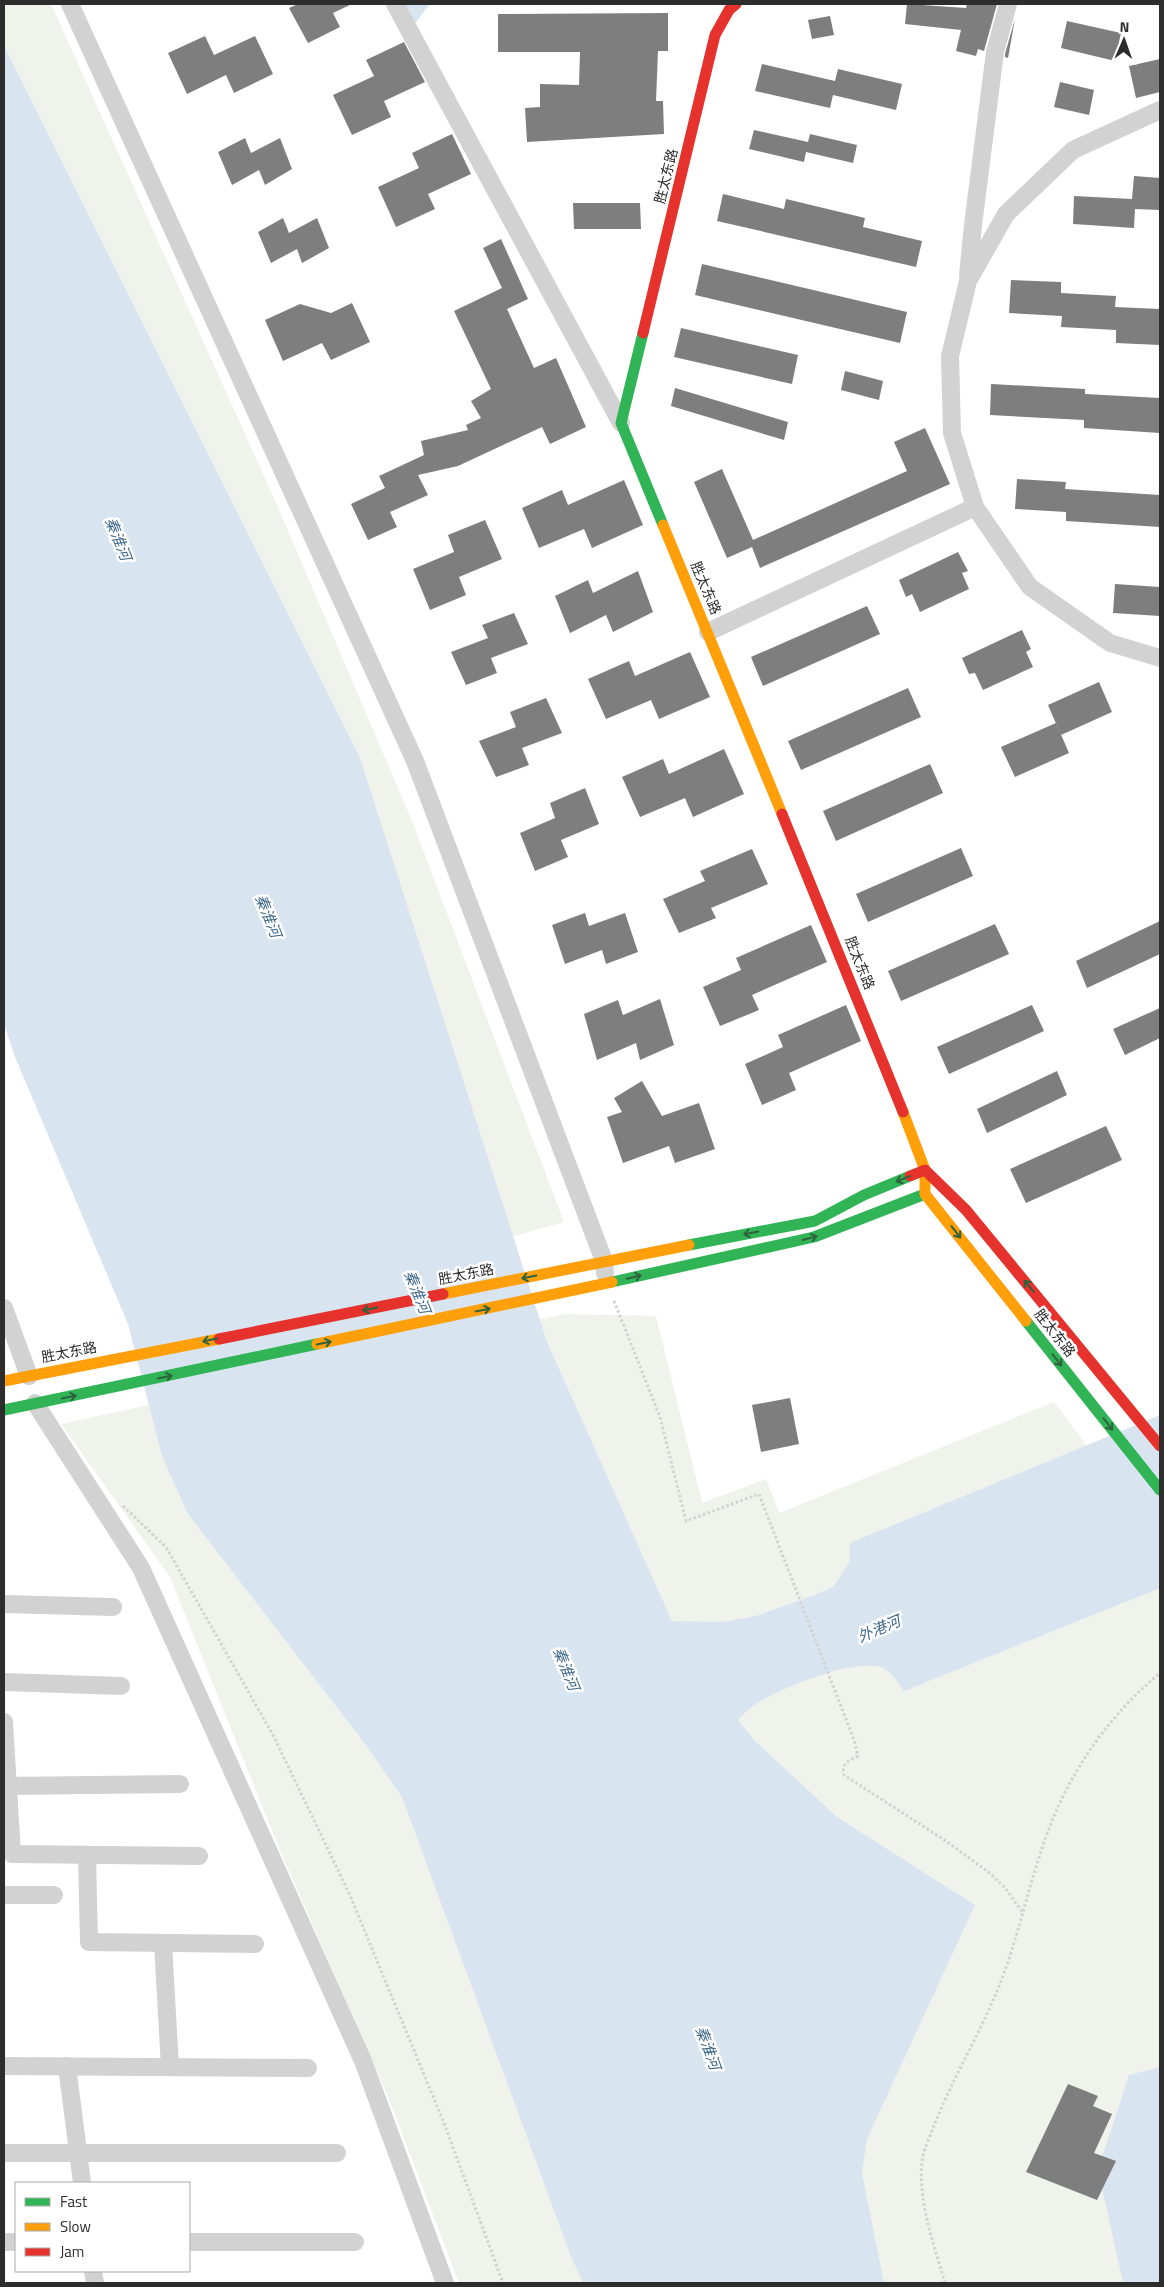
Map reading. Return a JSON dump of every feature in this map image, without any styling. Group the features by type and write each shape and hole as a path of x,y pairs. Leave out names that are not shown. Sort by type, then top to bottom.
{"main road":[{"name":"胜太东路","path":"736,4 729,10 716,35 621,423 880,1052 925,1170 925,1194 1160,1490"},
{"name":"胜太东路","path":"4,1381 577,1268 604,1261 815,1222 864,1195 925,1170"},
{"name":"胜太东路","path":"925,1170 966,1210 1160,1446"},
{"path":"4,1410 586,1288 814,1237 925,1194"}],"street":[{"path":"70,4 415,760 604,1261 607,1283"},
{"path":"395,4 621,423"},
{"path":"1008,4 995,52 973,225 968,281 950,356 952,433 975,506 1030,586 1110,643 1160,658"},
{"path":"968,281 1006,214 1073,150 1160,110"},
{"path":"708,632 975,506"},
{"path":"4,1308 29,1376"},
{"path":"35,1404 142,1568 362,2060 445,2283"},
{"path":"4,1604 113,1607"},
{"path":"4,1682 121,1686"},
{"path":"4,1722 6,1786 12,1854 200,1856"},
{"path":"6,1786 180,1784"},
{"path":"87,1854 89,1942 255,1944"},
{"path":"4,1895 54,1895"},
{"path":"163,1943 170,2067"},
{"path":"4,2066 308,2068"},
{"path":"67,2066 82,2182"},
{"path":"4,2153 337,2153"},
{"path":"190,2242 356,2242"}],"path":[{"path":"607,1283 660,1417 686,1522 759,1494 858,1756 844,1764 842,1769 844,1775 946,1840 991,1874 1006,1889 1023,1913"},
{"path":"120,1504 166,1547 273,1736 350,1893 444,2123 503,2283"},
{"path":"945,2283 921,2193 922,2160 941,2108 995,1997 1012,1952 1052,1821 1075,1774 1107,1727 1160,1673"}],"shaded area":[{"path":"4,4 51,4 277,505 412,821 564,1222 496,1241 4,989"},
{"path":"565,1314 656,1316 702,1503 766,1479 779,1513 1054,1402 1160,1543 1160,2283 459,2283 389,2099 279,1848 170,1577 61,1424"}],"water":[{"path":"395,4 430,4 410,30"},
{"path":"4,46 360,758 547,1342 672,1621 723,1622 756,1616 812,1596 833,1587 849,1563 850,1543 1160,1415 1160,1588 904,1691 892,1675 883,1668 871,1666 854,1667 814,1677 776,1693 749,1709 738,1720 754,1740 837,1817 975,1905 867,2139 862,2173 884,2283 583,2283 570,2254 402,1797 366,1745 188,1514 162,1456 128,1324 15,1057 4,1024"},
{"path":"1160,2067 1160,2283 1123,2283 1098,2170 1129,2075"}],"building":[{"path":"298,4 352,4 333,13 340,27 308,43 289,8"},
{"path":"907,4 966,8 967,4 997,4 984,51 978,49 976,56 956,51 961,30 905,24"},
{"path":"668,13 668,51 658,51 656,101 663,101 664,134 527,142 525,108 540,107 540,84 579,85 580,52 498,52 498,14"},
{"path":"830,16 834,35 812,39 808,20"},
{"path":"1015,19 1008,58 1005,57 1005,54"},
{"path":"1067,21 1121,33 1115,61 1061,48"},
{"path":"205,36 214,55 255,36 273,74 234,93 226,75 187,94 168,53"},
{"path":"404,42 425,82 384,101 391,117 352,135 333,95 374,76 366,60"},
{"path":"1160,59 1160,92 1136,98 1129,66"},
{"path":"762,64 835,81 838,69 902,84 896,110 833,95 830,108 755,91"},
{"path":"1060,82 1094,90 1089,115 1054,107"},
{"path":"754,130 808,142 810,134 857,145 853,163 806,152 804,162 749,149"},
{"path":"452,134 471,174 428,194 435,209 396,227 378,187 419,168 412,153"},
{"path":"245,138 251,153 280,138 292,169 265,185 259,170 232,185 218,152"},
{"path":"1134,176 1160,178 1160,210 1135,209 1134,228 1073,224 1074,196 1132,199"},
{"path":"723,194 784,209 786,199 865,218 863,227 922,241 916,267 717,221"},
{"path":"573,203 640,203 641,229 574,229"},
{"path":"283,218 289,233 317,218 329,248 302,263 297,249 271,263 258,232"},
{"path":"501,239 528,299 507,309 534,368 556,358 586,427 550,444 542,427 458,466 418,475 428,495 390,512 397,527 368,540 351,504 385,488 379,476 424,455 421,441 468,430 466,425 481,418 471,401 491,389 454,311 502,288 483,248"},
{"path":"702,264 907,312 900,343 695,295"},
{"path":"1011,280 1061,282 1061,293 1116,296 1115,307 1160,309 1160,345 1116,343 1116,330 1061,327 1062,316 1009,313"},
{"path":"352,303 370,342 331,360 322,343 283,361 265,320 300,304 331,313"},
{"path":"681,328 798,355 792,384 674,357"},
{"path":"845,371 883,381 879,400 841,390"},
{"path":"991,384 1085,389 1085,394 1160,398 1160,433 1084,428 1084,420 990,415"},
{"path":"675,388 788,422 784,440 671,406"},
{"path":"925,428 950,484 760,568 752,547 727,558 694,482 722,469 753,540 907,471 894,442"},
{"path":"1017,479 1066,482 1065,489 1160,495 1160,527 1066,521 1066,512 1015,509"},
{"path":"624,480 643,525 592,548 584,529 539,548 522,508 562,490 568,505"},
{"path":"485,520 502,559 459,577 466,595 430,610 413,569 454,552 448,535"},
{"path":"958,552 968,571 962,573 969,589 920,612 912,594 906,597 899,580"},
{"path":"638,571 653,612 613,632 606,615 570,633 555,596 588,580 593,593"},
{"path":"1115,584 1160,587 1160,616 1113,613"},
{"path":"867,606 880,634 763,686 751,657"},
{"path":"514,613 528,644 491,658 497,673 466,685 451,652 488,638 482,625"},
{"path":"1022,630 1031,649 1026,652 1033,667 983,690 975,673 969,674 962,658"},
{"path":"690,652 710,697 659,719 651,700 606,719 588,679 629,661 635,676"},
{"path":"1099,682 1112,712 1061,735 1048,705"},
{"path":"908,688 921,717 801,770 788,741"},
{"path":"546,698 562,733 522,748 529,765 496,777 479,741 516,727 510,712"},
{"path":"1056,723 1069,753 1015,777 1001,747"},
{"path":"724,749 744,794 693,817 685,798 640,817 622,777 663,759 669,774"},
{"path":"930,764 943,793 836,841 823,811"},
{"path":"585,788 599,824 561,840 568,857 535,871 520,833 555,818 550,803"},
{"path":"961,848 973,876 868,922 856,894"},
{"path":"752,849 768,884 711,908 716,918 679,933 663,899 705,881 700,871"},
{"path":"585,913 589,926 625,913 638,952 606,964 602,950 565,964 552,925"},
{"path":"1160,921 1160,954 1087,988 1076,961"},
{"path":"995,924 1009,954 901,1001 888,971"},
{"path":"811,925 827,962 752,995 759,1010 720,1026 703,987 741,970 736,958"},
{"path":"660,999 674,1045 640,1060 636,1043 597,1060 584,1014 618,1000 623,1015"},
{"path":"846,1005 861,1041 789,1073 796,1090 762,1105 745,1064 783,1047 778,1035"},
{"path":"1032,1005 1044,1031 949,1074 937,1047"},
{"path":"1160,1008 1160,1038 1125,1055 1113,1029"},
{"path":"1057,1071 1067,1095 987,1133 977,1109"},
{"path":"642,1081 662,1116 699,1103 715,1149 675,1163 669,1146 623,1163 607,1117 622,1112 614,1098"},
{"path":"1106,1126 1122,1160 1026,1203 1010,1169"},
{"path":"790,1398 799,1444 761,1452 752,1405"},
{"path":"1068,2084 1098,2096 1093,2106 1112,2114 1094,2153 1116,2161 1097,2200 1026,2172"}],"traffic: fast":[{"path":"643,333 621,423 663,525"},
{"path":"689,1245 815,1221 864,1195 910,1176"},
{"path":"612,1282 814,1237 925,1194"},
{"path":"1026,1321 1160,1490"},
{"path":"4,1410 317,1344"}],"traffic: slow":[{"path":"663,525 782,814"},
{"path":"903,1112 925,1170 925,1194 1026,1321"},
{"path":"443,1294 689,1245"},
{"path":"317,1344 612,1282"},
{"path":"4,1381 219,1339"}],"traffic: jam":[{"path":"643,333 715,35 729,10 736,4"},
{"path":"782,814 903,1112"},
{"path":"910,1176 925,1170 966,1210 1160,1446"},
{"path":"219,1339 443,1294"}],"water label":[{"name":"秦淮河","path":"118,539"},
{"name":"秦淮河","path":"268,916"},
{"name":"秦淮河","path":"417,1292"},
{"name":"外港河","path":"879,1629"},
{"name":"秦淮河","path":"566,1669"},
{"name":"秦淮河","path":"708,2048"}]}
